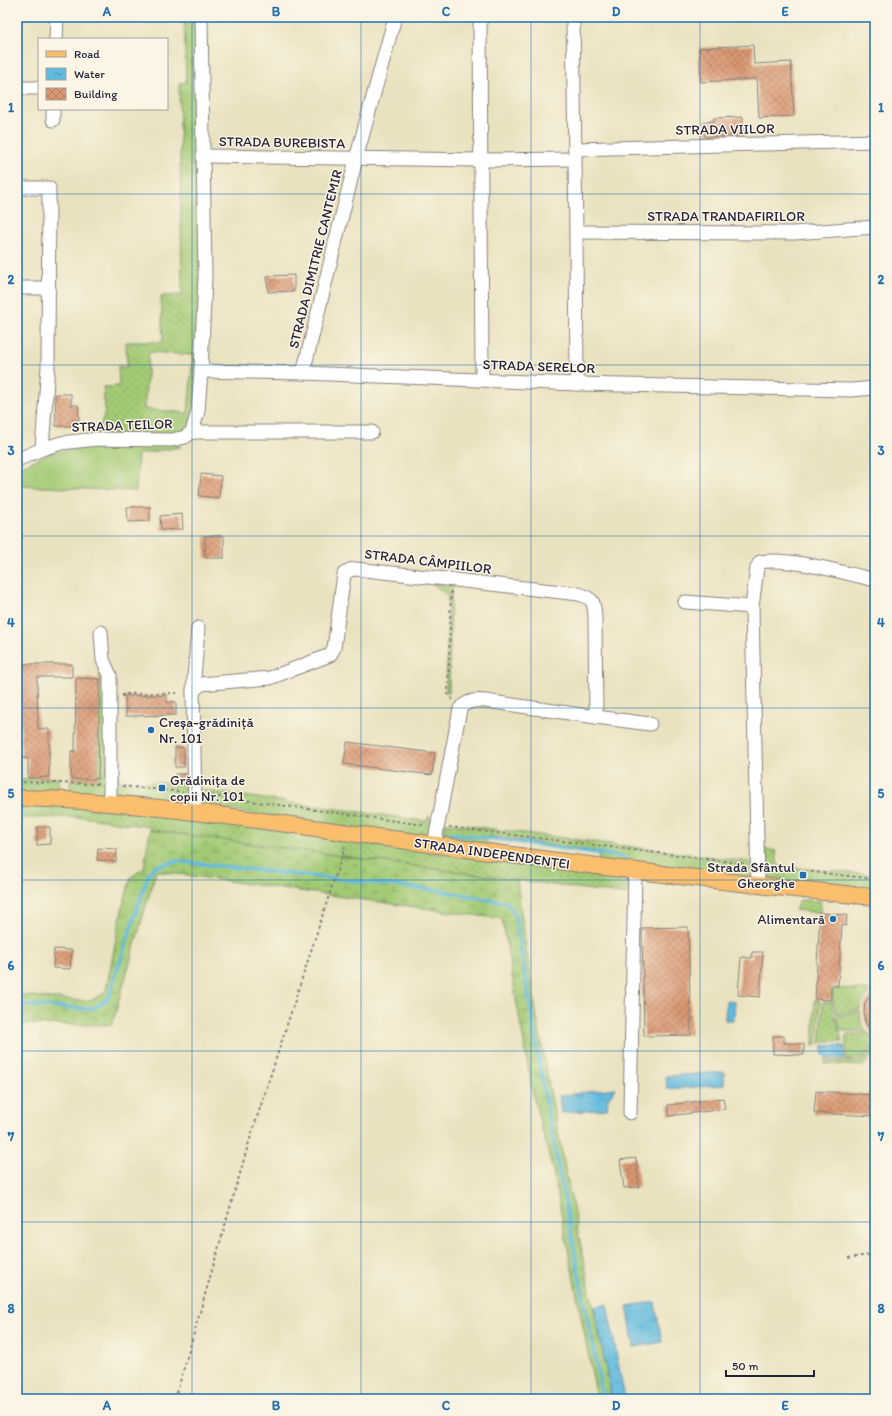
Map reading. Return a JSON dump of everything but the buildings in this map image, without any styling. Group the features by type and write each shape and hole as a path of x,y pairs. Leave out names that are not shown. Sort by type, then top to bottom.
{"main road":[{"name":"STRADA INDEPENDENȚEI","path":"17,798 110,803 195,812 635,872 875,897"}],"street":[{"path":"56,38 57,17"},
{"name":"STRADA BUREBISTA","path":"201,371 205,277 202,17"},
{"name":"STRADA BUREBISTA","path":"204,156 356,159 395,17"},
{"path":"480,17 482,379"},
{"path":"573,17 577,384"},
{"path":"17,88 38,88"},
{"name":"STRADA VIILOR","path":"575,154 875,141"},
{"name":"STRADA DIMITRIE CANTEMIR","path":"303,373 356,159 481,160 575,154"},
{"path":"17,188 49,188 48,366 42,449"},
{"name":"STRADA TRANDAFIRILOR","path":"576,232 794,233 875,227"},
{"path":"17,288 49,288"},
{"name":"STRADA SERELOR","path":"201,371 482,379 577,384 851,390 875,388"},
{"name":"STRADA TEILOR","path":"17,460 42,449 61,444 97,439 172,440 186,437 192,432 198,411 201,371"},
{"path":"192,432 372,432"},
{"path":"758,886 752,607 757,568 760,562 766,561 800,564 875,580"},
{"name":"STRADA CÂMPIILOR","path":"193,690 201,684 270,678 330,655 334,648 344,574 350,570 356,569 579,594 589,597 594,603 595,617 596,717"},
{"path":"685,602 752,607"},
{"path":"195,812 193,690 198,628"},
{"path":"100,632 103,660 110,675 110,803"},
{"path":"434,845 460,709 464,704 477,700 650,724"},
{"path":"630,1113 635,872"}],"path":[{"path":"452,580 450,597 448,694 460,709"},
{"path":"123,701 123,694 177,694 193,690"},
{"path":"175,1399 249,1142 349,833"},
{"path":"848,1258 875,1254"}],"green space":[{"path":"184,17 195,17 201,267 194,414 186,430 178,435 98,434 105,411 103,387 119,386 118,366 127,367 126,342 163,342 161,296 182,295 179,83 186,82","holes":["149,352 193,355 188,413 144,409"]},
{"path":"112,443 178,444 181,447 138,454 136,491 17,486 17,467 50,453"},
{"path":"432,583 453,585 451,595 449,692 446,692 448,596"},
{"path":"100,665 107,675 108,797 69,795 71,779 98,779"},
{"path":"116,773 119,773 119,781 188,784 189,805 115,797"},
{"path":"28,778 59,778 58,793 17,792 17,780 24,780"},
{"path":"200,790 426,821 429,816 432,822 429,839 201,806"},
{"path":"17,802 154,813 628,880 628,895 150,830 150,827 82,817 17,818"},
{"path":"446,823 751,862 749,879 598,864 599,852 487,836 486,847 442,841"},
{"path":"150,830 517,880 547,1076 612,1399 597,1399 553,1171 533,1095 502,919 156,871 112,1025 17,1024 17,995 70,1000 89,1000 96,998 106,990 122,909 131,877 144,868"},
{"path":"762,848 776,851 778,866 875,875 875,890 763,879"},
{"path":"800,900 821,901 820,913 795,910"},
{"path":"832,988 869,990 868,995 860,1009 837,1014 832,1000"},
{"path":"815,999 820,1001 817,1043 813,1046"},
{"path":"823,1002 831,1002 842,1041 823,1041 820,1044"},
{"path":"860,1011 861,1022 866,1031 840,1031 837,1016"},
{"path":"868,1033 875,1038 875,1042 861,1059 846,1060 846,1035"},
{"path":"875,1045 875,1051 863,1066 825,1064 825,1060 860,1062"}],"water":[{"path":"726,1001 735,1002 734,1020 725,1020"},
{"path":"823,1045 844,1046 844,1059 826,1058 823,1055"},
{"path":"724,1072 724,1085 667,1089 666,1076"},
{"path":"615,1088 608,1099 607,1109 561,1113 559,1096"},
{"path":"655,1302 662,1342 634,1347 627,1306"},
{"path":"607,1304 625,1399 612,1399 594,1307"}],"waterway":[{"path":"448,833 620,856 628,861"},
{"path":"17,1005 92,1009 108,999 148,875 154,867 176,861 443,891 507,903 515,915 548,1113 603,1399"}],"place":[{"name":"Creșa-grădiniță Nr. 101","path":"151,730"},
{"name":"Grădinița de copii Nr. 101","path":"162,788"},
{"name":"Strada Sfântul Gheorghe","path":"803,875"},
{"name":"Alimentară","path":"833,919"}]}
